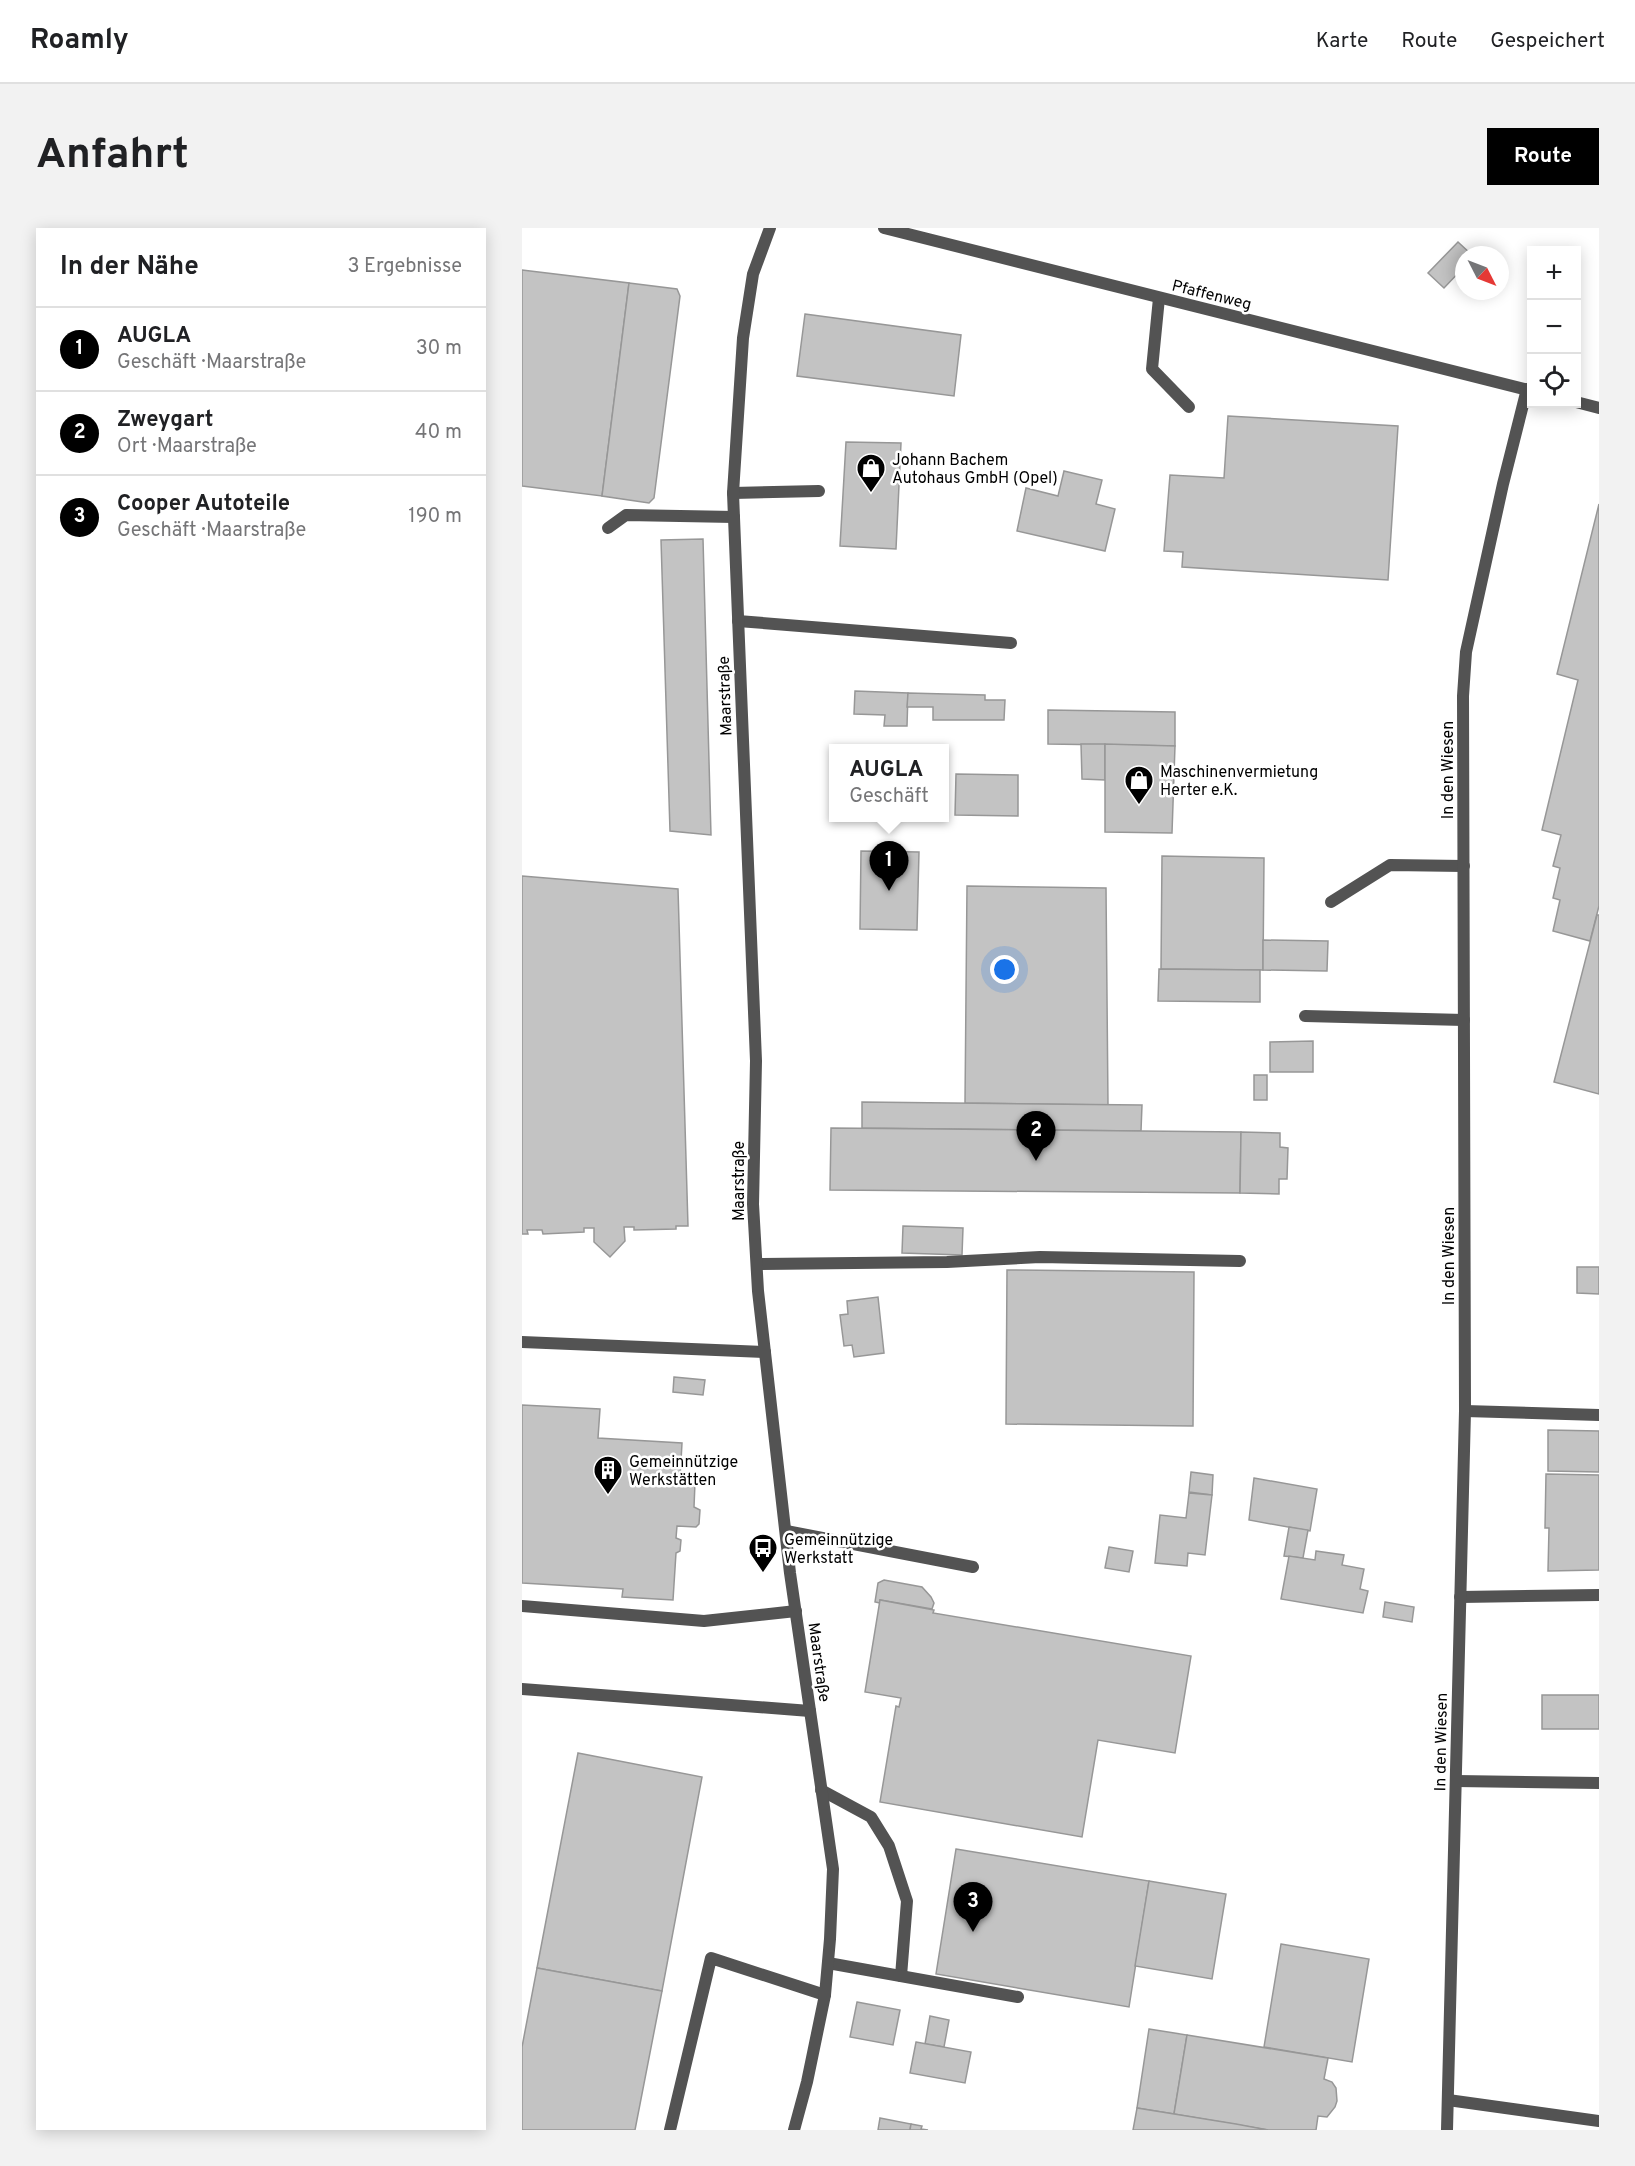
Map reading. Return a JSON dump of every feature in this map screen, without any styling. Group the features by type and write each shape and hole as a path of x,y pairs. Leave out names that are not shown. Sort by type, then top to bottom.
{"street":[{"name":"Maarstraße","path":"770,228 753,274 743,338 733,494 756,1061 753,1204 756,1264 786,1531 833,1869 825,1995 807,2082 794,2130"},
{"name":"Pfaffenweg","path":"884,228 1527,390"},
{"path":"1159,298 1152,369 1189,407"},
{"name":"In den Wiesen","path":"1447,2130 1465,1411 1463,696 1466,652 1503,484 1527,397"},
{"path":"1581,403 1599,408"},
{"path":"733,494 819,491"},
{"path":"608,528 626,515 734,517"},
{"path":"738,621 1011,643"},
{"path":"1331,902 1390,865 1464,866"},
{"path":"1305,1016 1464,1020"},
{"path":"756,1264 947,1262 1040,1257 1240,1262"},
{"path":"522,1342 765,1352"},
{"path":"1465,1411 1599,1415"},
{"path":"786,1531 973,1567"},
{"path":"1460,1597 1599,1595"},
{"path":"522,1606 704,1620 796,1611"},
{"path":"522,1689 810,1712"},
{"path":"1456,1781 1599,1783"},
{"path":"821,1790 871,1817 890,1846 907,1901 901,1976"},
{"path":"670,2130 711,1958 825,1995"},
{"path":"828,1963 1018,1997"},
{"path":"1448,2100 1599,2121"}],"building":[{"path":"1458,242 1462,246 1455,246 1455,276 1444,288 1428,273"},
{"path":"522,270 629,283 602,496 522,486"},
{"path":"629,283 677,289 680,296 654,498 649,503 602,496"},
{"path":"805,314 961,335 954,396 797,376"},
{"path":"1228,416 1398,426 1388,580 1182,567 1183,552 1164,551 1170,475 1224,478"},
{"name":"Johann Bachem Autohaus GmbH (Opel)","path":"846,442 901,443 896,549 840,546"},
{"path":"1064,471 1102,480 1096,504 1115,509 1105,551 1017,531 1026,488 1058,496"},
{"path":"1599,504 1599,906 1590,941 1553,931 1560,900 1553,898 1560,868 1553,866 1561,835 1542,830 1578,680 1557,674"},
{"path":"703,539 711,835 670,831 661,540"},
{"path":"855,691 908,693 907,726 884,726 885,715 854,714"},
{"path":"908,693 985,695 985,700 1005,700 1004,720 933,720 933,707 907,707"},
{"path":"1048,710 1175,712 1175,746 1048,744"},
{"path":"1081,744 1105,744 1105,780 1082,779"},
{"name":"Maschinenvermietung Herter e.K.","path":"1105,744 1175,746 1172,833 1105,832"},
{"path":"956,774 1018,775 1018,816 955,815"},
{"path":"861,851 919,852 917,930 860,929"},
{"path":"1162,856 1264,858 1263,970 1161,969"},
{"path":"522,876 678,889 688,1226 676,1226 676,1229 634,1230 634,1227 624,1227 625,1241 610,1257 594,1242 594,1228 584,1228 584,1232 543,1234 542,1230 527,1230 528,1234 522,1234"},
{"path":"967,886 1106,888 1108,1105 965,1103"},
{"path":"1597,915 1599,915 1599,1094 1554,1082"},
{"path":"1263,940 1328,941 1327,971 1263,970"},
{"path":"1159,969 1260,970 1260,1002 1158,1001"},
{"path":"1313,1041 1313,1072 1270,1072 1270,1042"},
{"path":"1254,1075 1267,1075 1267,1100 1254,1100"},
{"path":"862,1102 1142,1105 1141,1131 862,1128"},
{"path":"831,1128 1241,1132 1240,1193 830,1190"},
{"path":"1241,1132 1280,1133 1280,1147 1288,1148 1287,1179 1279,1179 1279,1194 1240,1193"},
{"path":"903,1226 963,1228 962,1255 902,1253"},
{"path":"1577,1267 1599,1267 1599,1294 1577,1293"},
{"path":"1007,1270 1194,1272 1193,1426 1006,1424"},
{"path":"878,1297 884,1353 854,1357 852,1345 844,1346 840,1315 848,1314 847,1301"},
{"path":"674,1377 705,1380 703,1395 673,1392"},
{"name":"Gemeinnützige Werkstätten","path":"522,1405 600,1409 598,1438 682,1443 680,1479 693,1480 695,1483 694,1507 700,1510 699,1524 696,1527 677,1526 676,1538 681,1540 680,1551 676,1553 673,1600 622,1597 623,1589 522,1583"},
{"path":"1548,1430 1599,1431 1599,1472 1548,1471"},
{"path":"1191,1472 1213,1475 1212,1495 1189,1492"},
{"path":"1546,1474 1599,1475 1599,1570 1548,1571 1549,1528 1545,1528"},
{"path":"1254,1478 1317,1489 1310,1531 1249,1520"},
{"path":"1189,1493 1212,1495 1205,1555 1188,1553 1187,1566 1155,1563 1160,1515 1186,1518"},
{"path":"1289,1527 1308,1530 1303,1558 1284,1556"},
{"path":"1109,1547 1133,1551 1129,1572 1105,1568"},
{"path":"1316,1551 1344,1555 1342,1565 1364,1569 1360,1589 1368,1591 1363,1613 1281,1599 1289,1556 1315,1560"},
{"path":"884,1580 922,1587 934,1603 932,1609 880,1600 880,1603 875,1602 878,1583"},
{"path":"880,1600 934,1610 933,1613 1191,1656 1175,1753 1098,1740 1082,1837 880,1802 896,1706 899,1707 901,1698 865,1692"},
{"path":"1385,1602 1414,1607 1412,1622 1383,1617"},
{"path":"1542,1695 1599,1695 1599,1729 1542,1729"},
{"path":"578,1753 702,1777 662,1991 537,1968"},
{"path":"956,1849 1149,1881 1129,2007 936,1974"},
{"path":"1149,1881 1226,1894 1212,1979 1135,1966"},
{"path":"1281,1944 1369,1959 1352,2062 1264,2047"},
{"path":"537,1968 662,1991 635,2130 522,2130 522,2047"},
{"path":"857,2002 900,2010 893,2045 850,2037"},
{"path":"930,2016 949,2020 944,2047 925,2044"},
{"path":"1149,2029 1187,2035 1174,2114 1137,2108"},
{"path":"1187,2035 1328,2058 1324,2079 1332,2082 1336,2088 1335,2107 1327,2117 1318,2116 1316,2130 1268,2130 1174,2114"},
{"path":"916,2042 971,2052 965,2083 910,2073"},
{"path":"1137,2108 1236,2124 1268,2130 1133,2130"},
{"path":"880,2118 911,2124 910,2130 878,2130"},
{"path":"911,2124 922,2126 921,2129 928,2130 910,2130"}],"place":[{"name":"Johann Bachem Autohaus GmbH (Opel)","path":"871,494"},
{"name":"Maschinenvermietung Herter e.K.","path":"1139,806"},
{"name":"AUGLA","path":"889,891"},
{"name":"Zweygart","path":"1036,1161"},
{"name":"Gemeinnützige Werkstätten","path":"608,1496"},
{"name":"Gemeinnützige Werkstatt","path":"763,1574"},
{"name":"Cooper Autoteile","path":"973,1932"}]}
